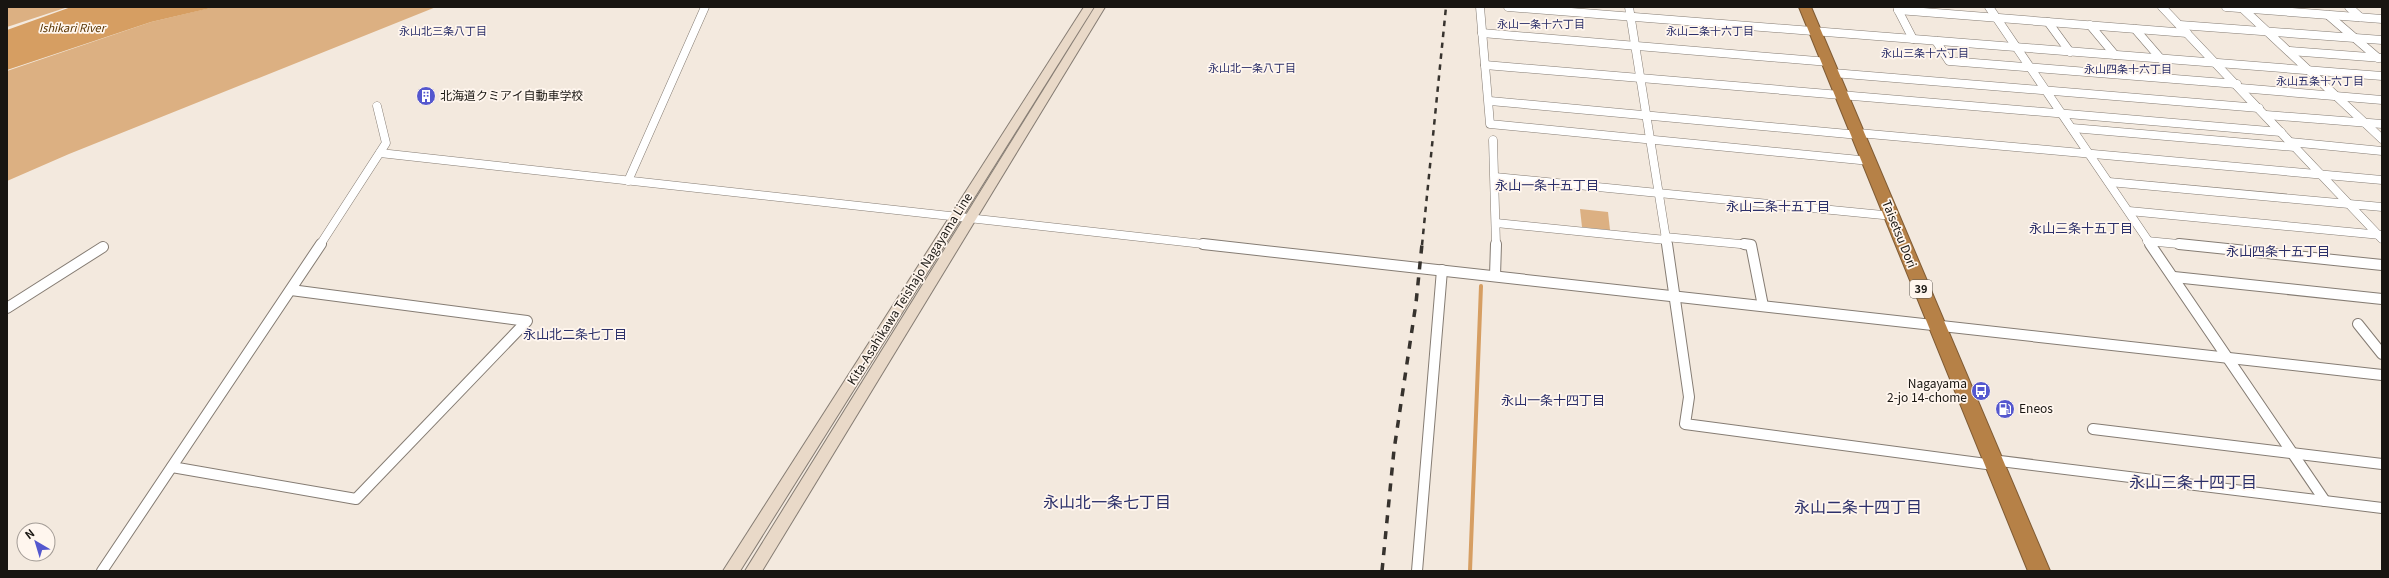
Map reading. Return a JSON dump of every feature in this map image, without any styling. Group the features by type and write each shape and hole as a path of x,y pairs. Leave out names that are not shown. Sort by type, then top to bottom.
{"highway":[{"name":"Taisetsu Dori","path":"1805,7 1893,216 1936,326 2039,571"}],"main road":[{"name":"Kita-Asahikawa Teishajo Nagayama Line","path":"732,571 1088,7"},
{"name":"Kita-Asahikawa Teishajo Nagayama Line","path":"753,571 1100,7"}],"street":[{"path":"628,181 705,7"},
{"path":"1480,7 1490,101 1490,124 1870,161"},
{"path":"1508,7 2382,76"},
{"path":"1629,7 1644,115 1676,296 1689,397 1685,424 2382,508"},
{"path":"1989,7 2046,91 2063,113 2088,154 2109,182 2147,241 2174,277 2325,500"},
{"path":"2162,7 2260,108 2292,145 2381,237"},
{"path":"2226,7 2382,19"},
{"path":"2349,7 2360,17"},
{"path":"2242,8 2269,31 2382,139"},
{"path":"1913,39 1898,10 2188,33"},
{"path":"2328,15 2380,59"},
{"path":"2048,22 2070,52"},
{"path":"2180,24 2382,40"},
{"path":"2090,25 2114,55"},
{"path":"2135,28 2161,59"},
{"path":"1482,33 1634,46 2046,91 2260,108"},
{"path":"1936,41 1949,61 2382,100"},
{"path":"2290,51 2380,59"},
{"path":"1485,64 2281,132"},
{"path":"1490,101 2382,180"},
{"path":"102,571 291,290 386,143 376,106"},
{"path":"2266,115 2382,124"},
{"path":"2072,128 2292,145 2382,150"},
{"path":"1493,140 1496,223 1495,276"},
{"path":"380,153 2382,375"},
{"path":"1495,177 1893,216"},
{"path":"2109,182 2382,207"},
{"path":"2128,210 2381,237"},
{"path":"1496,223 1750,245 1763,306"},
{"path":"2147,241 2382,265"},
{"path":"7,308 103,247"},
{"path":"1417,571 1442,270"},
{"path":"2174,277 2382,299"},
{"path":"172,467 356,499 527,321 291,290"},
{"path":"2358,324 2382,354"},
{"path":"2093,429 2382,464"}],"shaded area":[{"path":"7,7 68,7 7,27"},
{"path":"214,7 436,7 69,154 7,181 7,71 151,22"},
{"path":"1580,209 1608,212 1610,230 1582,227"}],"water":[{"name":"Ishikari River","path":"71,7 215,7 151,22 7,70 7,30"}],"waterway":[{"path":"1470,571 1481,286"}],"railway":[{"path":"1422,245 1446,7"},
{"path":"1382,571 1394,450 1416,303 1422,244"}],"place":[{"name":"北海道クミアイ自動車学校","path":"426,96"},
{"name":"Nagayama 2-jo 14-chome","path":"1981,391"},
{"name":"Eneos","path":"2005,409"}],"district":[{"name":"永山一条十六丁目","path":"1541,24"},
{"name":"永山北三条八丁目","path":"443,31"},
{"name":"永山二条十六丁目","path":"1710,31"},
{"name":"永山三条十六丁目","path":"1925,53"},
{"name":"永山北一条八丁目","path":"1252,68"},
{"name":"永山四条十六丁目","path":"2128,69"},
{"name":"永山五条十六丁目","path":"2320,81"},
{"name":"永山一条十五丁目","path":"1547,185"},
{"name":"永山二条十五丁目","path":"1778,206"},
{"name":"永山三条十五丁目","path":"2081,228"},
{"name":"永山四条十五丁目","path":"2278,251"},
{"name":"永山北二条七丁目","path":"575,334"},
{"name":"永山一条十四丁目","path":"1553,400"},
{"name":"永山三条十四丁目","path":"2193,482"},
{"name":"永山北一条七丁目","path":"1107,502"},
{"name":"永山二条十四丁目","path":"1858,507"}]}
